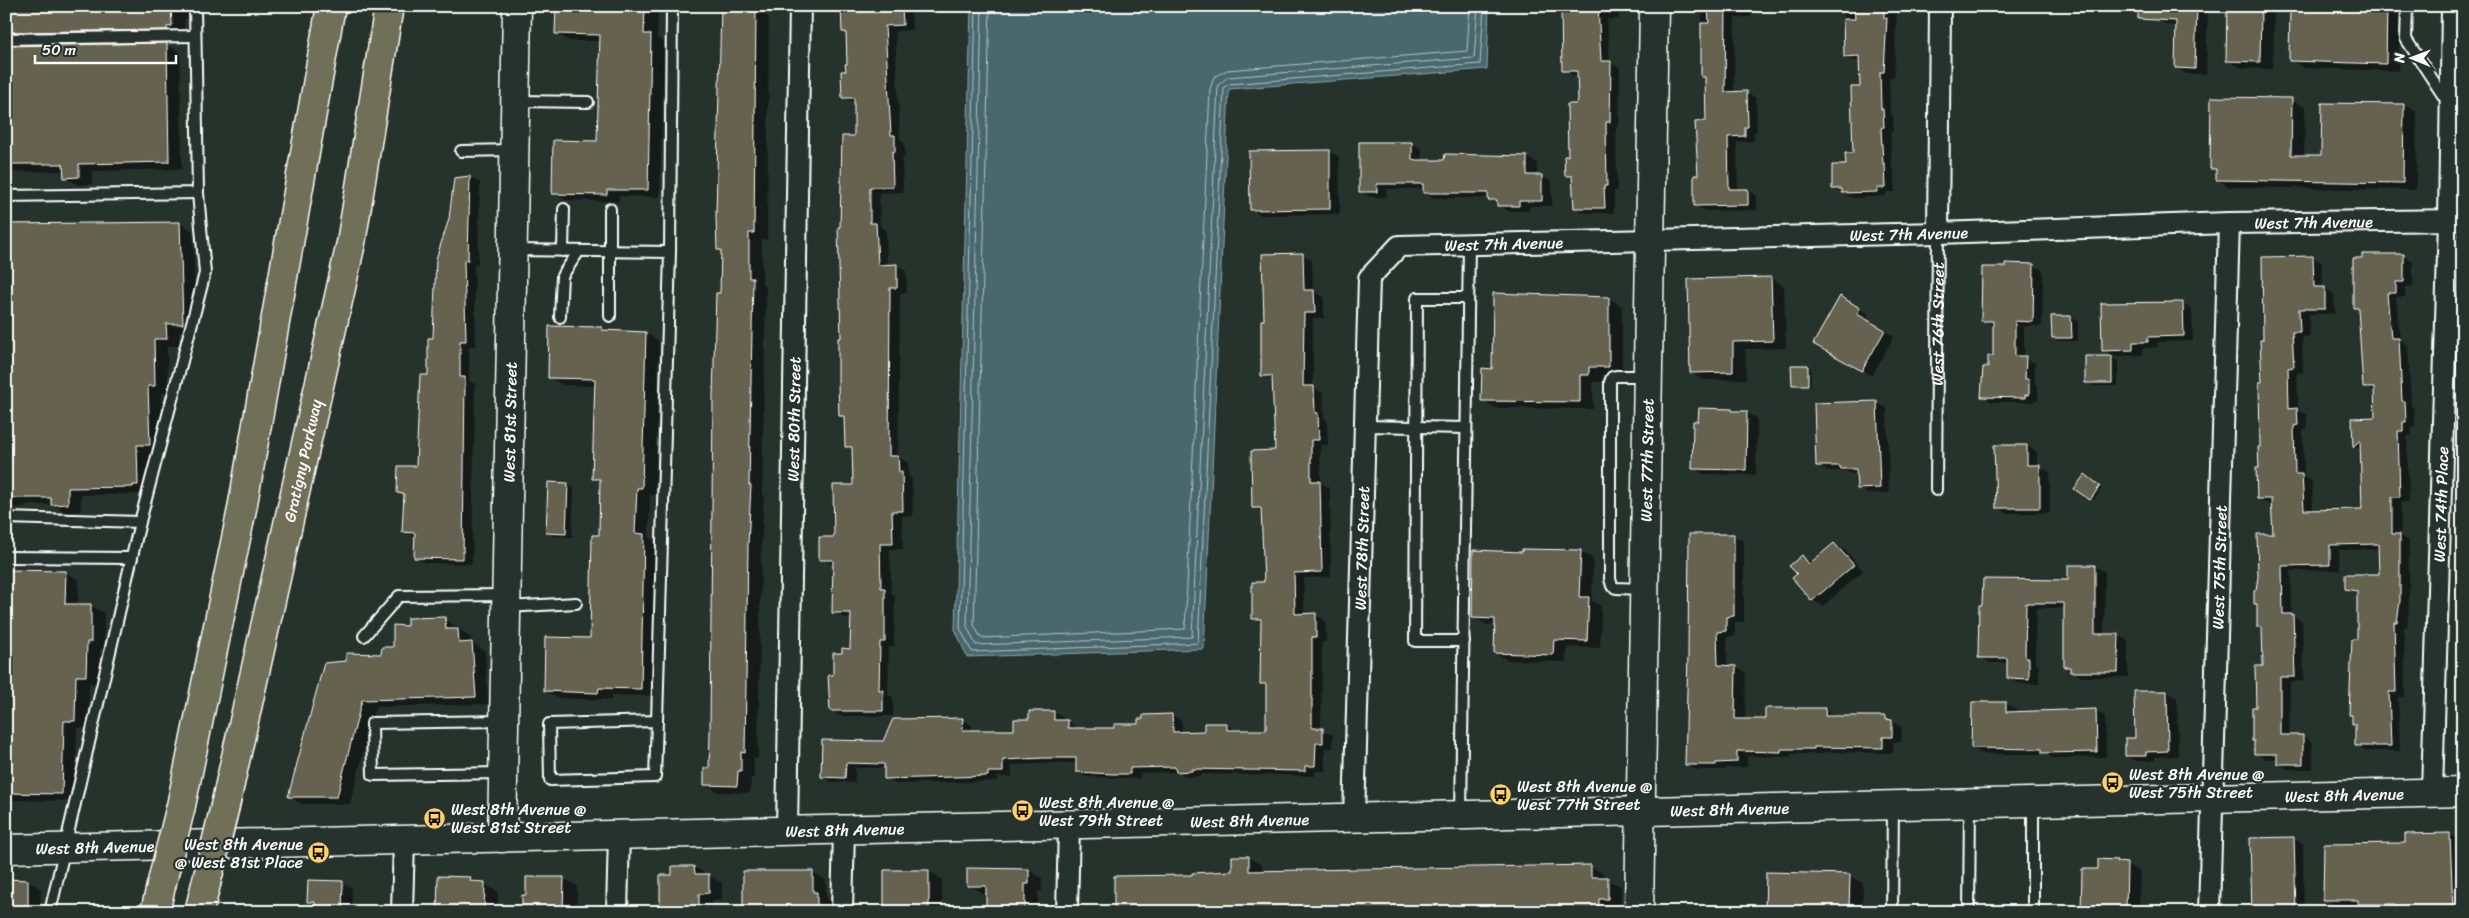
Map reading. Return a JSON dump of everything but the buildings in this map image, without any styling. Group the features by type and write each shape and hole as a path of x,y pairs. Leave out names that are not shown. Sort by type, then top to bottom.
{"highway":[{"name":"Gratigny Parkway","path":"199,912 225,806 351,243 390,6"},
{"path":"158,899 181,806 242,509 329,14"}],"street":[{"name":"West 81st Street","path":"502,838 517,6"},
{"name":"West 80th Street","path":"787,832 800,6"},
{"name":"West 77th Street","path":"1639,912 1639,811 1654,6"},
{"name":"West 76th Street","path":"1938,233 1940,6"},
{"name":"West 74th Place","path":"2432,792 2456,220 2450,107 2452,6"},
{"name":"West 7th Avenue","path":"1369,278 1399,246 1938,233 2228,223 2456,220"},
{"name":"West 75th Street","path":"2209,912 2228,223"},
{"name":"West 78th Street","path":"1354,818 1369,278"},
{"name":"West 8th Avenue","path":"6,849 2463,792"},
{"path":"1067,912 1068,825"},
{"path":"842,912 844,830"},
{"path":"617,912 619,835"},
{"path":"402,912 404,840"}],"lane":[{"path":"50,912 140,522 205,273 198,192 195,6"},
{"path":"657,721 549,724 550,780 655,777 657,721 670,252 672,6"},
{"path":"2407,6 2406,39 2450,107"},
{"path":"6,39 195,36"},
{"path":"516,101 588,102"},
{"path":"461,151 515,150"},
{"path":"6,196 198,192"},
{"path":"563,251 564,209"},
{"path":"610,209 610,316"},
{"name":"West 76th Street","path":"1936,490 1938,233"},
{"path":"1461,815 1469,244"},
{"path":"513,250 670,252"},
{"path":"560,317 562,276 579,251"},
{"path":"1464,641 1415,641 1417,298 1468,298"},
{"path":"1644,589 1616,588 1612,586 1610,579 1610,382 1616,376 1648,376"},
{"path":"1364,426 1466,428"},
{"path":"6,518 140,522"},
{"path":"6,557 132,558"},
{"path":"364,636 399,596 576,603"},
{"path":"503,773 373,775 372,723 504,721"},
{"path":"2033,802 2033,912"},
{"path":"1969,912 1970,803"},
{"path":"1892,912 1893,805"}],"water":[{"path":"971,6 1489,6 1487,69 1229,89 1204,649 967,657 955,629"}],"place":[{"name":"West 8th Avenue @ West 75th Street","path":"2113,783"},
{"name":"West 8th Avenue @ West 77th Street","path":"1501,795"},
{"name":"West 8th Avenue @ West 79th Street","path":"1023,811"},
{"name":"West 8th Avenue @ West 81st Street","path":"435,818"},
{"name":"West 8th Avenue @ West 81st Place","path":"319,853"}]}
